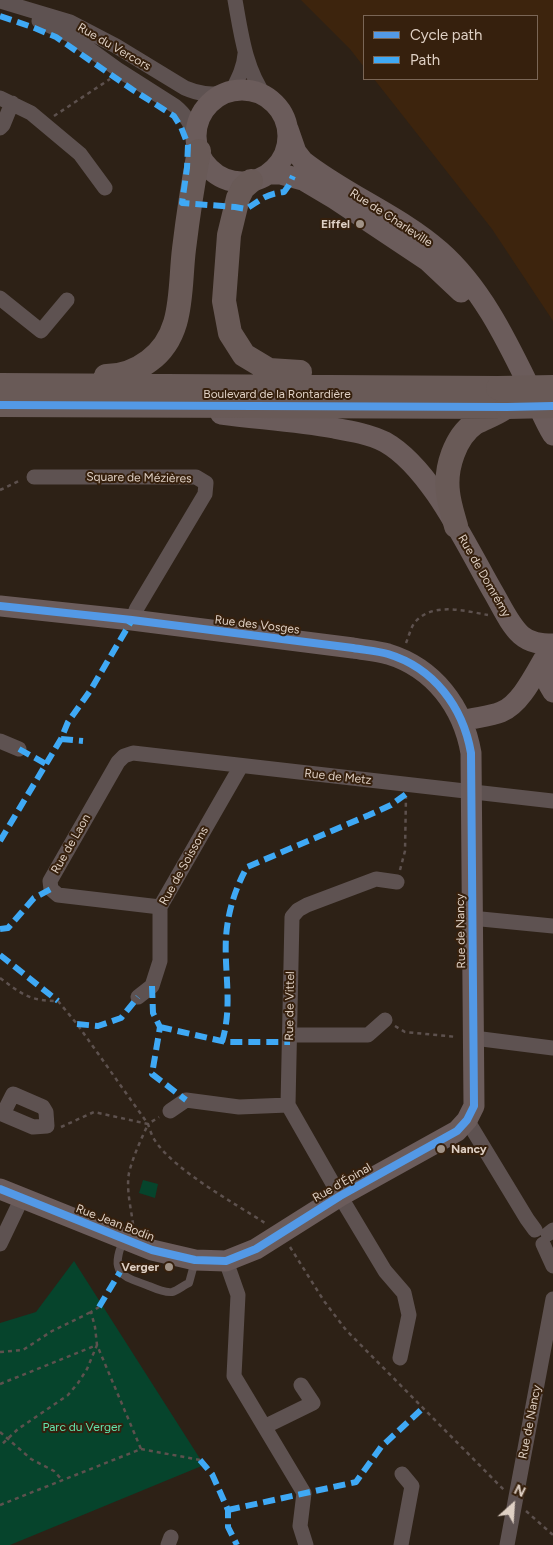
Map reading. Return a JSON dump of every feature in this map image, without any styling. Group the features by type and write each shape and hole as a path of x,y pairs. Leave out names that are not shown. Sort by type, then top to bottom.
{"main road":[{"path":"0,385 41,378 114,376 139,368 159,354 173,333 179,312 197,144"},
{"path":"260,177 243,188 235,207 229,235 224,301 230,333 244,355 269,370 399,378 433,387"},
{"name":"Boulevard de la Rontardière","path":"0,385 433,387 503,397 552,423"},
{"name":"Boulevard de la Rontardière","path":"0,405 159,405 503,397 553,387"},
{"path":"456,526 448,492 448,474 452,455 460,440 474,424 503,397"}],"street":[{"name":"Rue du Vercors","path":"0,0 70,22 197,93 209,95 229,92"},
{"path":"235,0 245,50 253,76 265,96"},
{"name":"Rue du Vercors","path":"0,7 50,25 70,35 117,70 183,112 190,122 197,144"},
{"path":"229,92 244,63 245,50"},
{"path":"239,90 253,91 265,96 276,104 284,116 288,129 288,142 285,154 278,165 260,177 238,182 225,179 214,172 205,162 197,144 198,123 203,110 213,100 229,92 239,90"},
{"path":"0,128 3,124 6,101 31,112 80,154 105,188"},
{"name":"Rue de Charleville","path":"288,129 294,146 303,161 406,226 440,251 462,273 493,316 528,383 552,423 553,452"},
{"name":"Rue de Charleville","path":"260,177 281,174 303,180 365,218 428,261 470,300 505,340"},
{"path":"0,298 41,332 67,300"},
{"name":"Rue de Domrémy","path":"159,405 216,414 297,422 358,432 384,442 408,458 424,476 456,526 509,619 524,653 549,669"},
{"name":"Square de Mézières","path":"34,477 196,477 206,483 205,494 137,608 132,620"},
{"name":"Rue des Vosges","path":"0,606 132,620 387,654 424,672 438,684 450,700 465,730"},
{"name":"Rue de Domrémy","path":"509,619 520,634 530,641 541,644 549,669"},
{"path":"465,730 513,705 549,669"},
{"name":"Rue de Nancy","path":"465,730 472,768 471,918 474,1038 474,1106 467,1120"},
{"path":"0,741 19,749"},
{"name":"Rue de Metz","path":"124,756 133,753 553,801"},
{"name":"Rue de Laon","path":"124,756 118,762 50,881 51,889 58,895 160,907"},
{"name":"Rue de Soissons","path":"138,998 152,986 160,960 160,907 241,766"},
{"name":"Rue de Vittel","path":"288,1106 292,918 298,910 307,905 376,879 396,882"},
{"path":"471,918 553,926"},
{"path":"290,1034 368,1035 385,1020"},
{"path":"474,1038 553,1048"},
{"path":"13,1094 43,1107 46,1112 47,1126 33,1127 2,1114 13,1094"},
{"path":"170,1111 186,1100 239,1107 288,1106 385,1270 404,1293 409,1315 400,1358"},
{"path":"467,1120 527,1218 545,1235 553,1266"},
{"name":"Rue d’Épinal","path":"226,1261 256,1248 340,1196 457,1131 467,1120"},
{"name":"Rue Jean Bodin","path":"0,1189 152,1250 195,1260 226,1261"},
{"path":"0,1244 22,1198"},
{"path":"226,1261 238,1295 234,1376 266,1426 304,1492 300,1526 306,1545"},
{"name":"Rue de Nancy","path":"506,1545 553,1299"},
{"path":"266,1426 313,1403 301,1385"},
{"path":"401,1545 412,1486 402,1474"}],"lane":[{"path":"129,1241 117,1255 120,1272 130,1280 162,1291 172,1292 189,1283 195,1260"}],"path":[{"path":"44,123 113,77"},
{"path":"0,490 34,477"},
{"path":"399,659 415,622 423,616 440,609 454,609 509,619"},
{"path":"396,882 405,851 406,784"},
{"path":"0,978 25,996 42,1001 58,1001 77,1024 148,1124 155,1141 162,1150 186,1171 281,1233 324,1301 346,1330 515,1501 553,1535"},
{"path":"385,1020 405,1032 474,1038"},
{"path":"129,1241 129,1174 148,1124 170,1111"},
{"path":"47,1126 60,1127 94,1112 148,1124"},
{"path":"0,1352 23,1350 52,1331 99,1307"},
{"path":"91,1312 97,1345 141,1449"},
{"path":"0,1384 97,1345"},
{"path":"0,1446 18,1429 68,1395 87,1369 97,1345"},
{"path":"0,1432 31,1459 54,1471 62,1480"},
{"path":"0,1505 141,1449 200,1460"}],"shaded area":[{"path":"301,0 553,0 553,321 492,229 375,80 538,80 538,15 363,15 363,66 350,49"}],"green space":[{"path":"143,1180 158,1184 155,1198 139,1193"},
{"name":"Parc du Verger","path":"74,1261 204,1465 10,1545 0,1545 0,1323 36,1312"}],"marked path":[{"path":"0,16 56,37 174,116 181,127 188,145 182,203 246,209 268,196 284,192 293,176"},
{"path":"0,841 61,739 68,722 90,691 132,620"},
{"path":"61,739 83,741"},
{"path":"19,749 46,764"},
{"path":"222,1042 228,1002 226,950 228,918 239,884 247,867 391,805 406,794"},
{"path":"0,929 8,928 34,898 51,889"},
{"path":"0,955 58,1001"},
{"path":"152,986 153,1013 160,1027 152,1074 186,1100"},
{"path":"77,1024 98,1026 121,1018 138,997"},
{"path":"160,1027 226,1042 290,1042"},
{"path":"99,1307 120,1272"},
{"path":"228,1510 356,1482 381,1447 423,1408"},
{"path":"200,1460 212,1474 228,1510 228,1527 237,1545"}],"cycle path":[{"path":"0,405 553,406"},
{"path":"0,606 132,620 375,651 404,660 432,679 444,691 461,720 471,753 474,1106 467,1120 457,1131 340,1196 256,1249 226,1261 195,1260 152,1250 0,1189"}],"place":[{"name":"Eiffel","path":"360,224"},
{"name":"Nancy","path":"441,1149"},
{"name":"Verger","path":"169,1267"}]}
